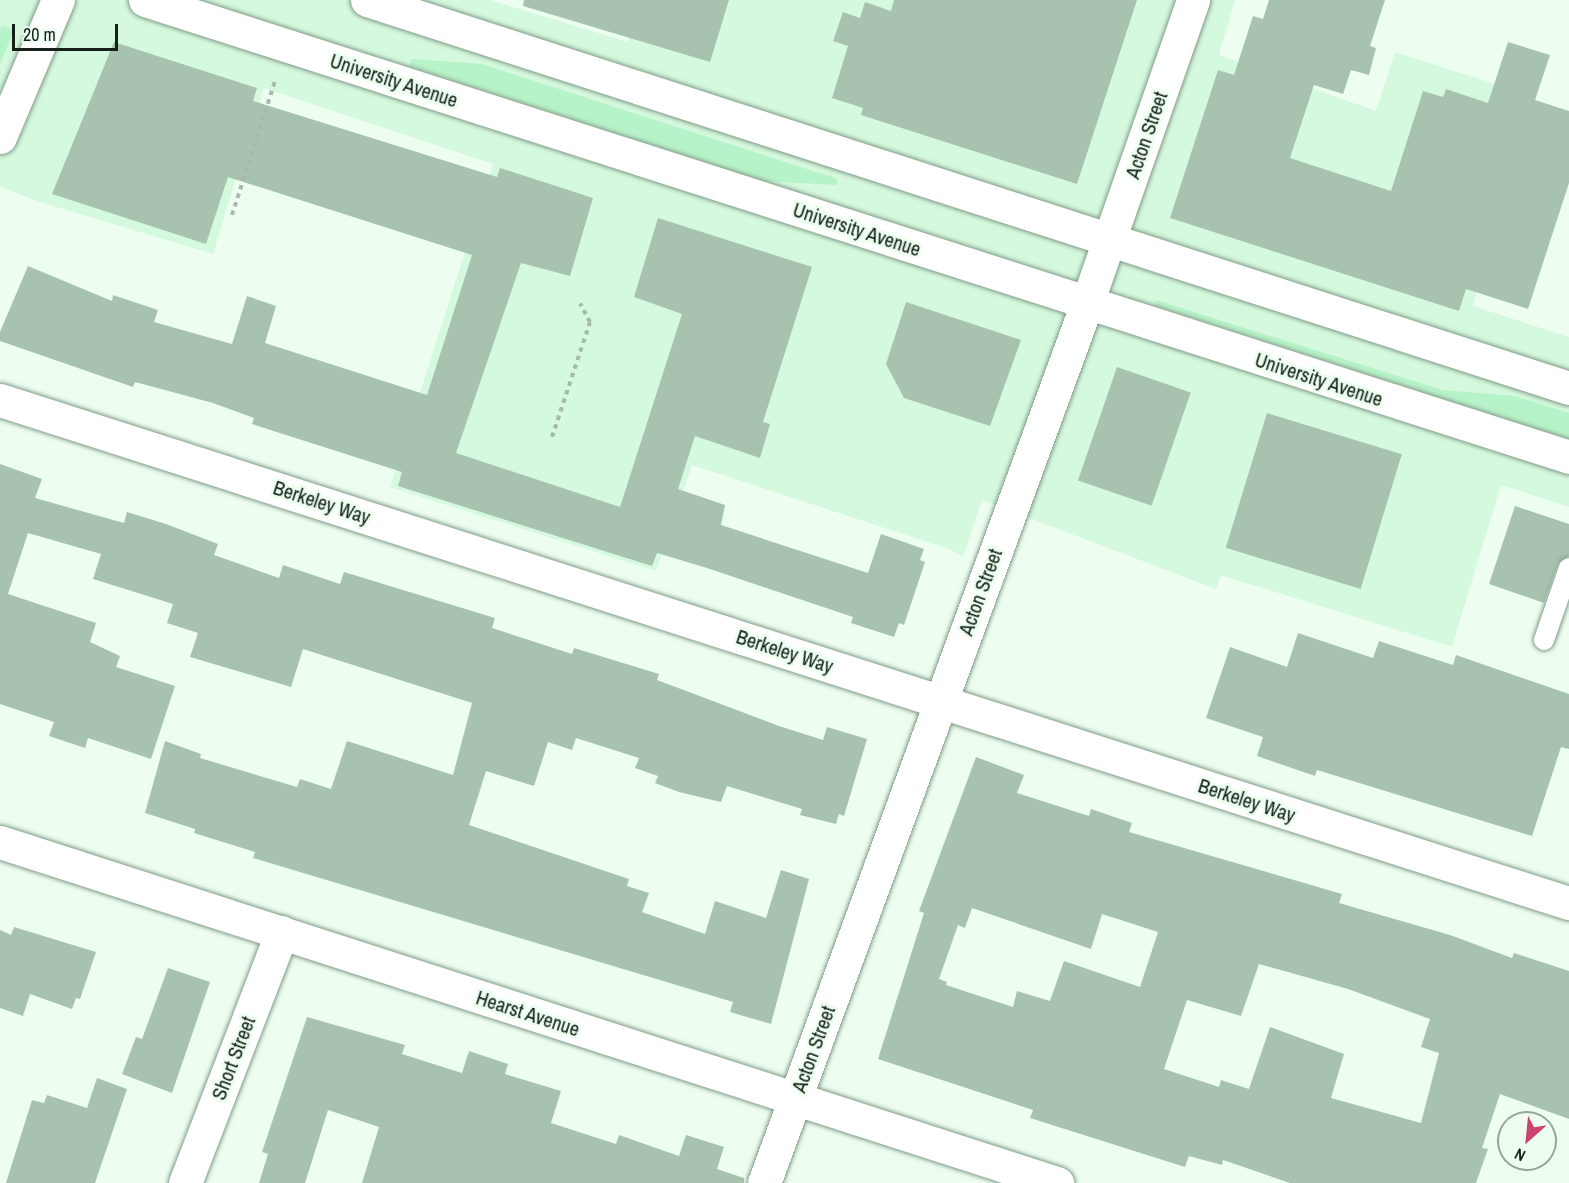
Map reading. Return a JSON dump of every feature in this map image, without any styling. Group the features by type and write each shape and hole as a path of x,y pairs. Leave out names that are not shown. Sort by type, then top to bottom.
{"street":[{"path":"0,137 58,0"},
{"name":"University Avenue","path":"145,0 1569,457"},
{"path":"367,0 1569,388"},
{"name":"Acton Street","path":"764,1183 1087,303 1193,0"},
{"name":"Berkeley Way","path":"0,400 1569,903"},
{"name":"Hearst Avenue","path":"0,842 1057,1183"},
{"name":"Short Street","path":"185,1183 282,932"}],"lane":[{"path":"1544,640 1569,568"}],"path":[{"path":"232,214 286,45"},
{"path":"552,437 590,322 580,303"}],"shaded area":[{"path":"0,0 490,0 628,42 641,0 1235,0 1219,55 1376,111 1395,52 1536,97 1473,306 1569,337 1569,507 1501,485 1452,647 1221,575 1216,589 982,500 963,557 949,549 692,465 656,571 390,487 493,164 264,88 213,254 40,202 0,187"},
{"path":"2,25 14,30 0,64 0,30"},
{"path":"412,59 482,64 838,179 836,185 764,181 409,66"},
{"path":"1156,300 1443,390 1515,396 1569,413 1569,439 1154,305"}],"building":[{"path":"524,0 729,0 710,62 523,6"},
{"path":"894,0 1137,0 1077,184 861,115 863,108 832,98 848,46 833,41 843,12 860,18 865,2 891,11"},
{"path":"1269,0 1385,0 1370,46 1376,48 1369,75 1351,70 1343,94 1314,85 1290,158 1391,191 1423,91 1443,97 1446,89 1488,103 1508,42 1550,55 1535,100 1569,111 1569,183 1528,309 1466,289 1459,311 1170,218 1218,70 1234,75 1253,16 1263,19"},
{"path":"114,42 257,88 253,101 497,177 500,168 593,198 570,276 521,263 456,453 620,507 682,314 634,297 658,218 812,267 763,422 770,424 760,458 695,436 678,489 725,505 721,525 868,573 881,534 924,549 920,560 925,562 904,625 899,623 894,637 851,623 853,617 657,553 652,566 398,486 402,472 252,424 254,418 213,403 135,382 133,387 0,341 0,332 28,266 112,301 113,295 158,310 154,322 232,344 247,296 276,306 265,343 427,395 472,255 228,177 206,244 52,194"},
{"path":"906,302 1021,340 990,426 904,398 886,364"},
{"path":"1117,367 1191,392 1152,506 1078,480"},
{"path":"1267,413 1402,454 1361,589 1226,548"},
{"path":"0,464 42,479 35,498 124,523 127,512 166,524 218,544 214,555 279,578 283,565 340,584 344,572 495,618 492,628 572,654 574,648 659,674 657,680 779,726 823,740 827,727 867,739 844,816 839,814 836,824 800,815 802,809 727,786 721,802 679,792 655,783 658,776 635,768 639,758 576,738 572,750 548,742 534,786 486,771 469,825 629,879 627,886 649,893 642,912 705,934 715,901 766,918 781,870 809,879 771,1024 730,1012 733,1002 253,858 255,852 194,833 195,829 145,813 165,741 201,754 200,758 297,787 300,779 331,789 347,741 453,775 472,703 303,649 291,687 190,657 198,633 167,623 173,604 93,579 101,554 28,533 8,594 96,623 90,642 120,656 116,667 175,686 151,759 88,738 85,748 49,736 54,722 0,704"},
{"path":"1515,506 1569,524 1569,556 1558,564 1544,603 1489,584"},
{"path":"1298,633 1373,658 1379,641 1453,665 1456,655 1569,694 1569,749 1561,747 1532,836 1317,770 1315,776 1257,756 1263,737 1206,718 1230,647 1287,667"},
{"path":"976,757 1024,775 1017,793 1089,816 1091,809 1132,823 1129,832 1342,894 1339,903 1450,935 1512,958 1514,953 1569,971 1569,1119 1557,1115 1557,1111 1547,1111 1500,1094 1482,1148 1488,1149 1476,1183 1290,1183 1223,1160 1222,1165 1189,1156 1185,1167 1030,1118 1033,1110 878,1059 924,913 919,911","holes":["972,908 1091,949 1102,914 1158,932 1140,987 1064,961 1050,1001 1017,991 1013,1007 946,985 947,982 939,979 958,925 965,928","1259,964 1348,989 1430,1019 1421,1047 1439,1053 1421,1123 1331,1098 1344,1054 1270,1027 1249,1089 1221,1080 1219,1087 1164,1069 1187,1000 1241,1016"]},
{"path":"14,927 96,952 80,999 76,998 72,1009 30,994 23,1016 0,1008 0,930 11,935"},
{"path":"168,968 210,982 172,1093 122,1074 136,1037 142,1039"},
{"path":"307,1017 405,1045 402,1054 462,1073 469,1051 508,1064 505,1074 561,1091 551,1123 616,1144 619,1135 679,1156 686,1135 724,1147 717,1169 744,1178 744,1183 362,1183 379,1127 328,1110 305,1183 259,1183 268,1154 262,1152"},
{"path":"97,1078 127,1089 95,1183 6,1183 32,1100 44,1103 47,1095 87,1108"}]}
